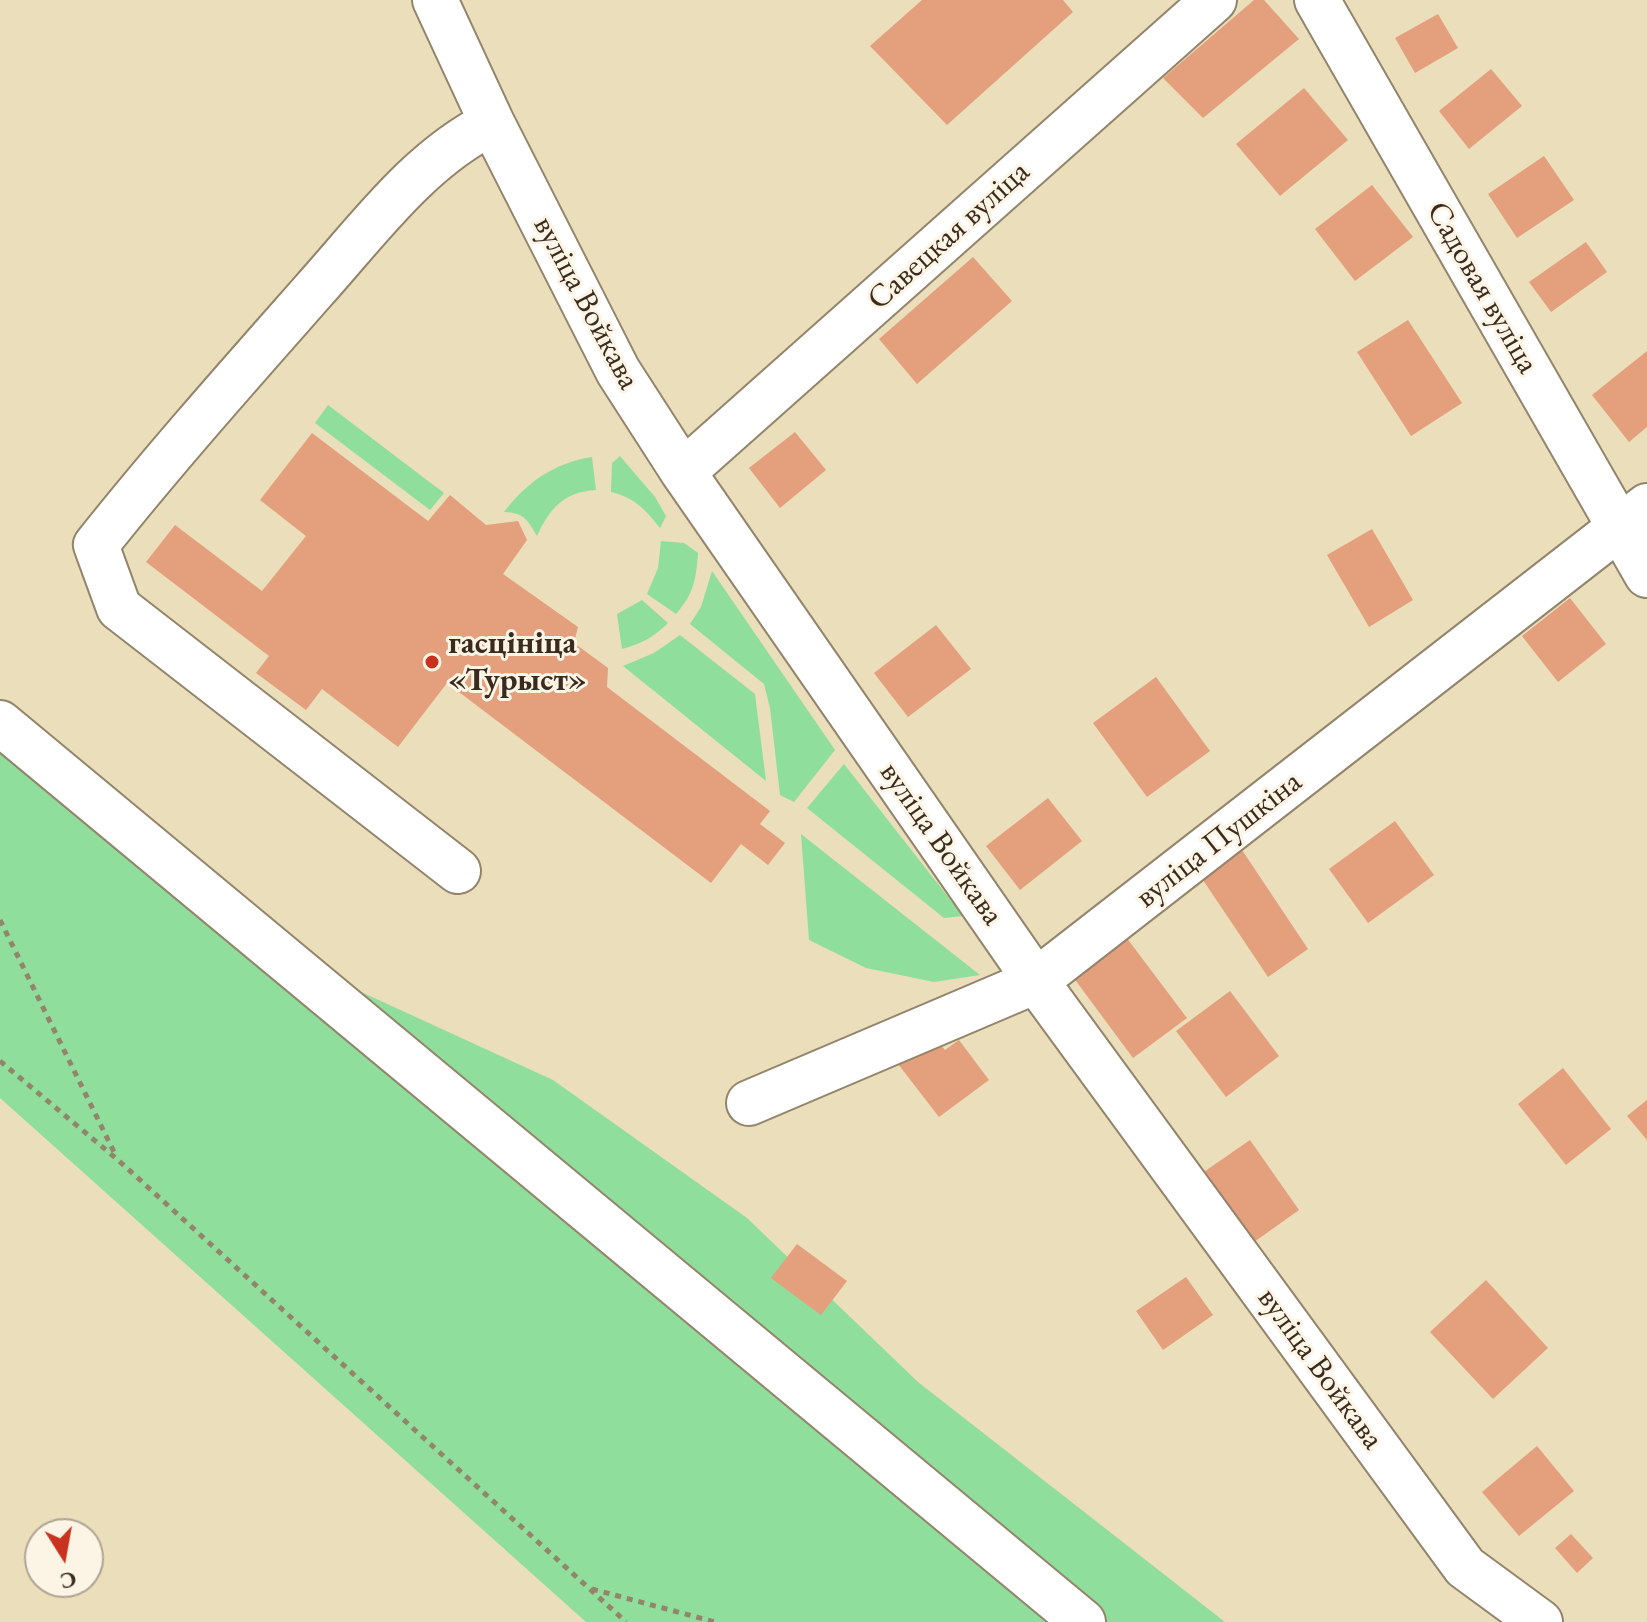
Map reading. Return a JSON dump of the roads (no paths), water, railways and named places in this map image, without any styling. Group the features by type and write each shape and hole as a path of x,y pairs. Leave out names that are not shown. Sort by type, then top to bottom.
{"street":[{"name":"вуліца Войкава","path":"435,0 492,123 618,371 683,472 1036,981 1465,1567 1540,1622"},
{"name":"Савецкая вуліца","path":"683,472 1214,0"},
{"name":"Садовая вуліца","path":"1317,0 1633,517 1647,575"},
{"path":"458,871 119,608 96,545 162,462 412,182 462,137 492,123"},
{"name":"вуліца Пушкіна","path":"749,1103 1036,981 1633,517"},
{"path":"0,723 1083,1622"}],"place":[{"name":"гасцініца «Турыст»","path":"432,662"}]}
